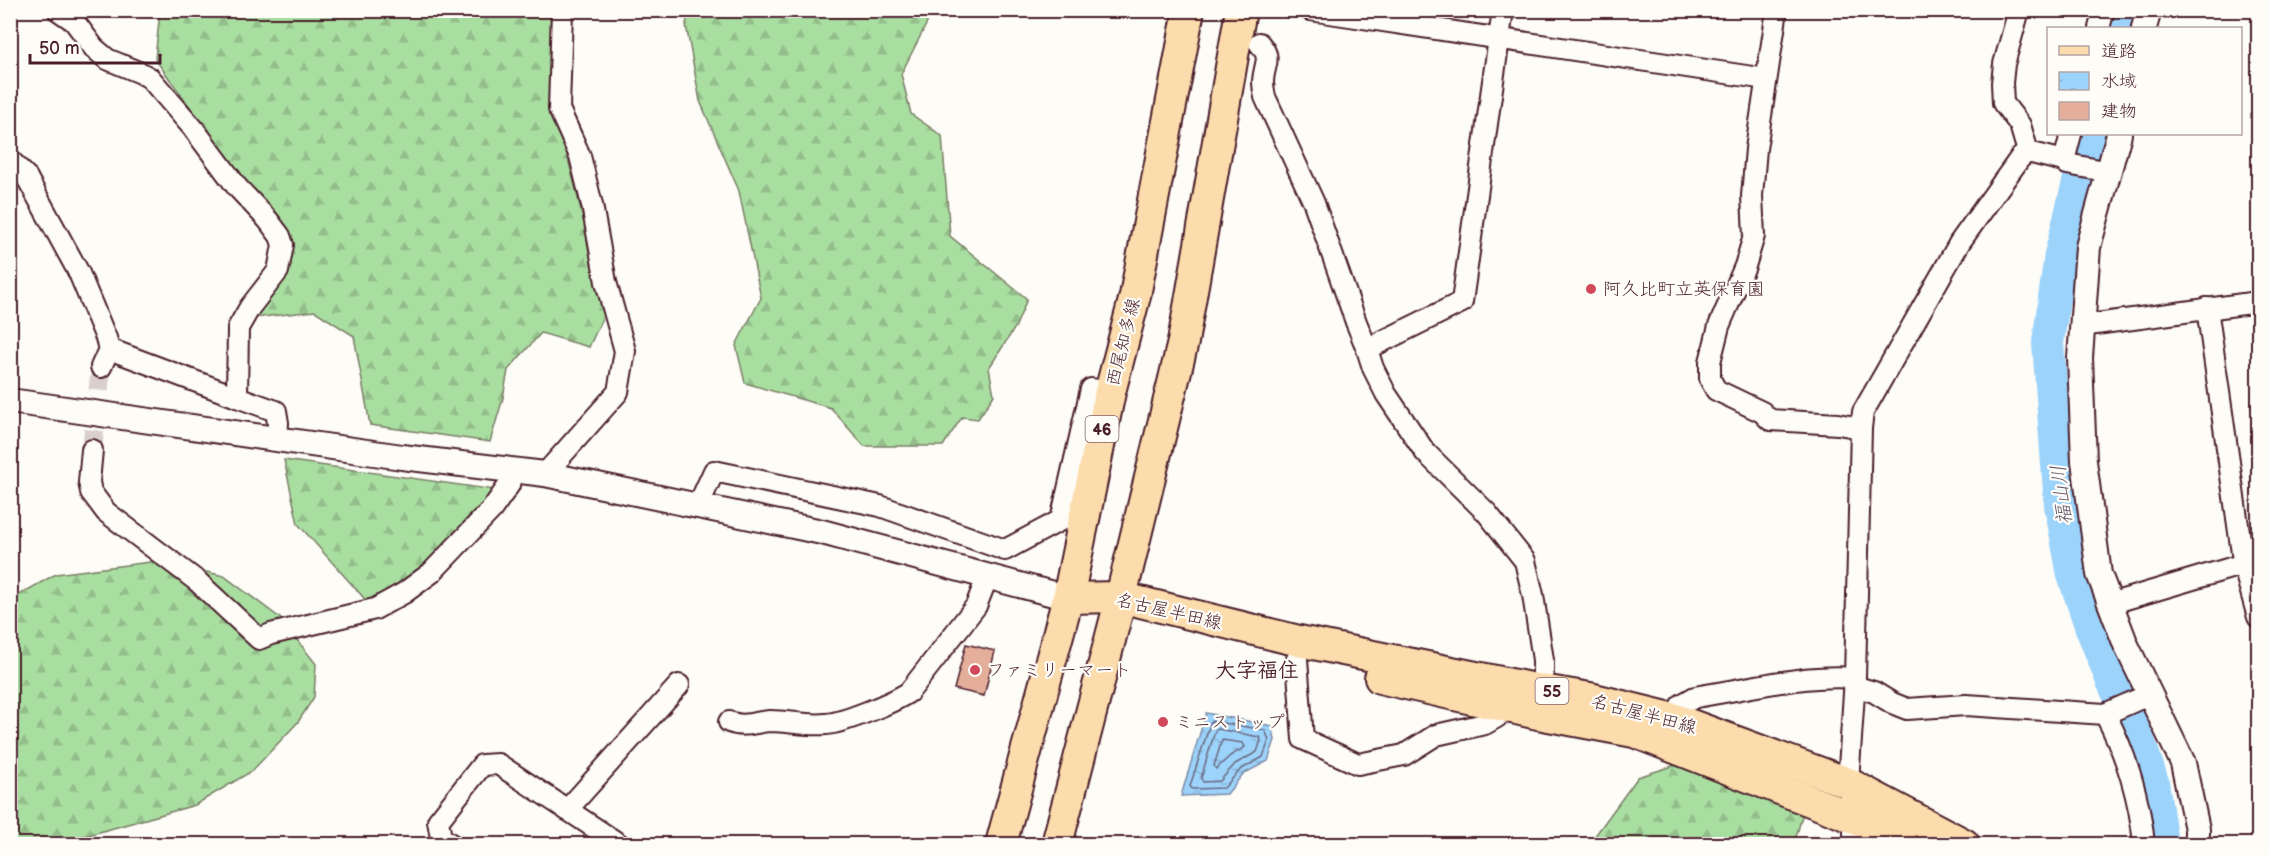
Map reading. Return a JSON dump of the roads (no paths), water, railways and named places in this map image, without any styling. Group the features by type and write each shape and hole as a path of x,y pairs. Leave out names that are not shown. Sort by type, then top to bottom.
{"main road":[{"name":"西尾知多線","path":"1000,844 1068,598 1110,392 1135,296 1189,10"},
{"path":"1057,844 1119,605 1183,342 1241,10"},
{"name":"名古屋半田線","path":"1068,598 1156,608 1299,641 1590,698 1675,719 1848,783 1964,844"},
{"name":"名古屋半田線","path":"1119,605 1297,659 1504,706 1634,732 1854,831 1903,844"}],"street":[{"path":"58,10 74,21 94,48 107,59 150,78 193,128 237,187 280,236 283,254 278,271 250,307 238,328 237,398"},
{"path":"545,474 618,392 625,351 606,282 580,156 559,109 562,10"},
{"path":"1310,10 1766,80"},
{"path":"1367,349 1462,302 1503,10"},
{"path":"1777,10 1753,184 1754,236 1745,267 1719,326 1710,362 1710,379 1716,390 1762,412 1770,420 1838,424 1861,428"},
{"path":"2019,10 2004,64 2003,103 2020,125 2028,152"},
{"path":"2099,27 2104,10"},
{"path":"2144,27 2149,10"},
{"path":"1259,43 1266,51 1268,58 1263,80 1264,97 1314,203 1373,368 1425,452 1487,513 1525,561 1543,660 1543,690"},
{"path":"2066,162 2071,135"},
{"path":"2119,135 2102,171 2088,247 2080,358 2085,461 2099,574 2142,697 2183,763 2197,829 2197,844"},
{"path":"1854,831 1848,783 1855,682 1863,412 1960,242 2019,158 2028,152 2102,171"},
{"path":"10,160 26,176 79,273 106,338 105,358 276,411 277,439"},
{"path":"2081,326 2259,303"},
{"path":"2207,308 2244,564 2258,615"},
{"path":"698,506 714,471 880,506 1005,550 1061,520 1091,389 1110,392"},
{"path":"10,400 277,439 545,474 822,532 1068,598"},
{"path":"92,450 89,482 91,492 102,507 198,580 259,639 271,634 375,609 404,593 431,573 492,509 509,484 512,471"},
{"path":"2109,604 2244,564"},
{"path":"729,722 744,726 787,721 824,725 898,699 909,692 976,606 987,578"},
{"path":"1297,659 1303,739 1358,764 1404,755 1436,735 1485,724 1497,717 1504,706"},
{"path":"1675,719 1681,705 1695,697 1799,680 1838,677 1855,682 1907,709 1966,705 2108,713 2142,697"},
{"path":"567,810 678,685"},
{"path":"2108,713 2136,796 2144,844"},
{"path":"451,844 441,838 438,821 482,765 498,764 619,844"}],"water":[{"path":"1206,713 1272,726 1275,740 1268,761 1243,774 1227,794 1181,796"}],"waterway":[{"name":"福山川","path":"2117,27 2121,10"},
{"name":"福山川","path":"2090,135 2060,255 2048,343 2060,505 2073,575 2091,628 2138,737 2153,782 2162,844"}],"tunnel":[{"path":"92,450 101,367"}],"place":[{"name":"阿久比町立英保育園","path":"1591,289"},
{"name":"ファミリーマート","path":"975,670"},
{"name":"ミニストップ","path":"1163,722"}],"district":[{"name":"大字福住","path":"1257,670"}]}
